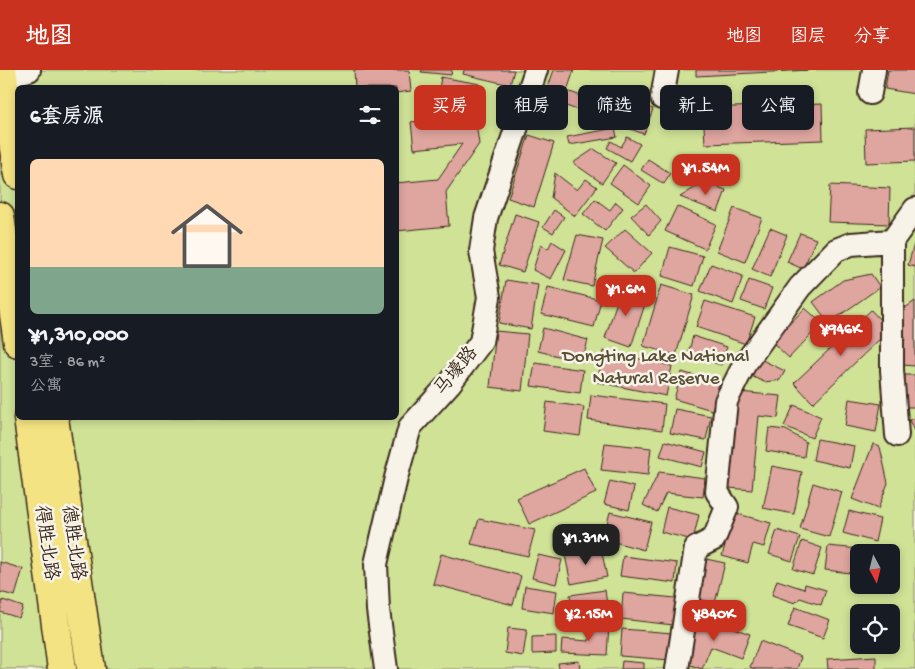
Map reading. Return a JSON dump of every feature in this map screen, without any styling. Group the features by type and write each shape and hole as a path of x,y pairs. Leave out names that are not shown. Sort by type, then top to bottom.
{"main road":[{"path":"11,72 15,131"},
{"path":"0,216 15,322"},
{"name":"得胜北路","path":"28,420 60,666"},
{"name":"德胜北路","path":"54,420 93,663"}],"street":[{"name":"马壕路","path":"386,669 378,610 376,564 396,478 410,427 450,383 481,342 489,297 481,251 486,218 536,70"},
{"path":"664,85 667,70"},
{"path":"870,93 874,70"},
{"path":"897,435 892,370 892,241 915,209"},
{"path":"677,669 696,548 714,539 727,507 717,492 726,401 744,365 800,287 836,250 851,244 892,241"}],"green space":[{"name":"Dongting Lake National Natural Reserve","path":"0,70 915,70 915,669 0,669"}],"building":[{"path":"354,70 409,70 411,91 399,93 399,85 355,85"},
{"path":"422,70 452,70 451,75 421,72"},
{"path":"464,70 514,70 510,85 463,74"},
{"path":"554,70 574,70 568,88 568,85 549,85"},
{"path":"696,70 810,70 696,76"},
{"path":"888,70 915,70 915,94 885,89"},
{"path":"441,77 480,84 480,85 440,85"},
{"path":"568,91 578,95 578,110 568,107"},
{"path":"814,104 822,104 823,140 705,144 704,130 732,130 732,107 742,107 742,130 814,130"},
{"path":"411,122 414,122 414,130 477,130 479,144 446,192 449,226 399,231 399,183 438,179 462,144 414,149"},
{"path":"915,127 915,161 866,163 865,129"},
{"path":"604,130 615,130 617,137 569,145 567,137"},
{"path":"633,130 645,130 644,134"},
{"path":"529,135 554,143 534,207 508,198"},
{"path":"627,137 640,144 630,161 607,148 611,141 621,147"},
{"path":"594,149 616,163 602,183 573,163"},
{"path":"648,159 670,173 664,184 641,170"},
{"path":"623,165 651,186 639,203 610,183"},
{"path":"555,173 577,190 586,179 597,187 575,216 551,198"},
{"path":"704,182 726,190 718,212 680,197"},
{"path":"830,185 890,188 889,224 828,222"},
{"path":"595,199 610,210 616,202 623,208 605,231 583,214"},
{"path":"646,204 661,221 649,235 631,216"},
{"path":"677,206 716,224 705,249 665,231"},
{"path":"734,208 762,218 745,262 717,251"},
{"path":"554,210 564,217 553,233 543,227"},
{"path":"515,214 539,222 523,272 499,265"},
{"path":"770,228 787,235 770,277 752,269"},
{"path":"625,229 652,253 634,273 605,248"},
{"path":"800,233 816,239 803,269 787,262"},
{"path":"577,235 603,240 592,286 564,280"},
{"path":"552,241 566,250 551,279 533,270 541,244 548,249"},
{"path":"915,244 915,267 908,265"},
{"path":"670,247 703,256 694,286 662,276"},
{"path":"711,264 743,276 733,304 700,291"},
{"path":"871,274 880,287 829,323 813,302 843,280"},
{"path":"506,280 538,285 531,329 499,323"},
{"path":"749,280 772,288 764,309 741,301"},
{"path":"661,285 694,295 676,355 643,346"},
{"path":"622,286 648,295 631,347 605,338"},
{"path":"548,287 601,300 594,327 541,314"},
{"path":"705,301 755,317 746,344 696,327"},
{"path":"915,301 915,366 902,365 905,337 898,313"},
{"path":"805,308 822,323 789,358 772,342"},
{"path":"871,310 881,321 882,337 813,403 794,383"},
{"path":"543,328 588,340 582,362 538,351"},
{"path":"496,331 528,334 522,391 490,387"},
{"path":"693,336 727,347 721,365 688,354"},
{"path":"604,351 672,366 666,396 597,382"},
{"path":"758,358 785,371 780,380 764,382 749,375"},
{"path":"535,363 583,370 580,393 531,386"},
{"path":"682,372 719,383 712,410 674,399"},
{"path":"905,375 915,375 915,407 904,407"},
{"path":"739,392 781,396 778,418 759,416 752,490 729,488"},
{"path":"591,395 665,404 662,430 588,420"},
{"path":"849,399 881,404 876,432 845,426"},
{"path":"547,402 584,407 580,436 543,431"},
{"path":"794,405 821,417 812,438 784,426"},
{"path":"675,409 711,416 706,440 670,433"},
{"path":"915,418 915,433 909,420"},
{"path":"769,428 786,430 806,442 804,457 766,451"},
{"path":"817,439 854,446 850,468 813,460"},
{"path":"665,441 706,452 702,467 660,456"},
{"path":"605,443 651,448 648,475 601,470"},
{"path":"873,444 880,447 888,483 878,509 852,499"},
{"path":"772,466 802,472 794,514 763,508"},
{"path":"584,468 596,493 529,524 517,498"},
{"path":"659,472 705,478 703,497 666,493 657,512 643,505"},
{"path":"610,481 634,487 629,510 604,504"},
{"path":"813,483 842,492 829,537 800,529"},
{"path":"667,507 699,515 693,540 661,532"},
{"path":"849,511 880,519 875,542 843,533"},
{"path":"610,512 651,522 644,550 603,539"},
{"path":"734,513 771,523 764,547 753,544 748,563 722,556"},
{"path":"479,519 535,530 528,556 471,544"},
{"path":"777,530 800,537 792,561 769,554"},
{"path":"802,541 822,548 813,575 793,569"},
{"path":"828,546 850,548 850,573 825,570"},
{"path":"601,548 607,577 571,584 565,555"},
{"path":"441,554 521,576 513,605 433,584"},
{"path":"538,555 562,560 556,584 532,578"},
{"path":"623,556 677,563 675,583 620,576"},
{"path":"706,559 725,563 715,603 697,599"},
{"path":"0,562 23,569 15,596 0,592"},
{"path":"777,580 804,589 805,584 826,590 821,605 800,598 795,603 772,595"},
{"path":"525,586 557,591 554,613 522,608"},
{"path":"605,590 607,605 572,610 570,595"},
{"path":"623,593 676,598 673,625 621,619"},
{"path":"3,600 23,607 19,618 0,612"},
{"path":"795,607 830,620 823,638 788,626"},
{"path":"699,616 750,634 741,658 711,647 702,669 682,662"},
{"path":"590,624 609,625 607,655 561,653 562,639 589,641"},
{"path":"508,628 527,630 523,656 505,653"},
{"path":"622,629 673,633 670,660 620,656"},
{"path":"556,636 556,653 532,654 532,637"},
{"path":"760,641 801,657 797,669 755,669 750,667"},
{"path":"876,656 876,669 828,669 827,659"},
{"path":"579,661 580,669 559,669 558,663"},
{"path":"622,661 644,663 644,669 621,669"}]}
